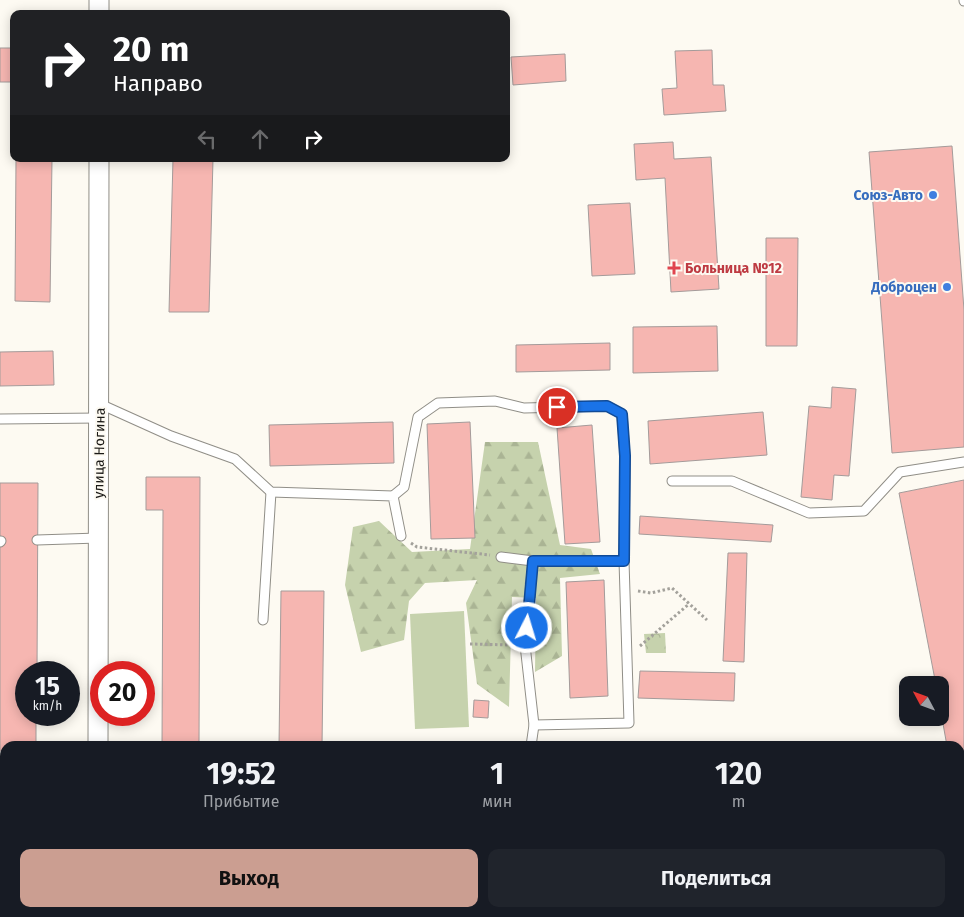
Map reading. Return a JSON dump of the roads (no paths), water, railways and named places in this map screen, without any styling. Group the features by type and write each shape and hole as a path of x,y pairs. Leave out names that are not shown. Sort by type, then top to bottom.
{"street":[{"name":"улица Ногина","path":"98,741 99,162"}],"lane":[{"path":"0,419 100,411 235,459 271,492 393,496 404,487 418,417 438,403 494,401 524,408 607,406 622,414 625,456 624,561 628,723 534,724"},
{"path":"672,481 732,481 808,513 864,511 900,472 964,462"},
{"path":"263,620 271,492"},
{"path":"393,496 401,536"},
{"path":"37,540 98,538"},
{"path":"501,557 533,561 624,561"},
{"path":"532,741 534,724 525,645 533,561"}],"place":[{"name":"Союз-Авто","path":"933,195"},
{"name":"Больница №12","path":"674,268"},
{"name":"Доброцен","path":"947,287"}]}
